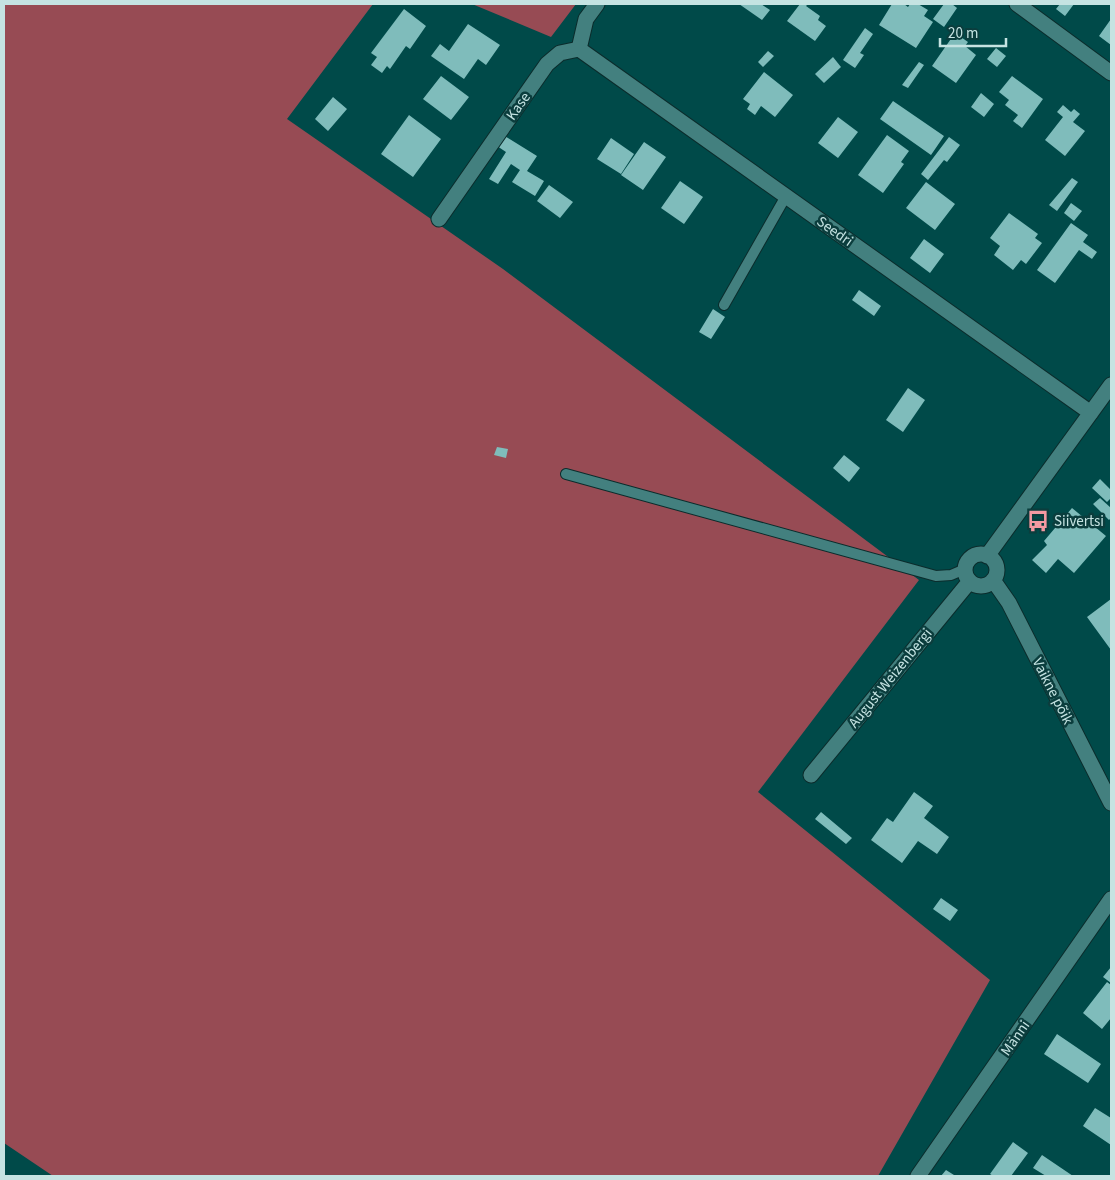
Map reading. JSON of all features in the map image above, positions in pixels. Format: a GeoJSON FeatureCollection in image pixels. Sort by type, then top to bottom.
{"type":"FeatureCollection","features":[{"type":"Feature","properties":{"kind":"street"},"geometry":{"type":"LineString","coordinates":[[580,49],[586,20],[597,4]]}},
{"type":"Feature","properties":{"kind":"street"},"geometry":{"type":"LineString","coordinates":[[1017,4],[1111,73]]}},
{"type":"Feature","properties":{"kind":"street","name":"Seedri"},"geometry":{"type":"LineString","coordinates":[[580,49],[1091,413]]}},
{"type":"Feature","properties":{"kind":"street","name":"Kase"},"geometry":{"type":"LineString","coordinates":[[439,219],[547,64],[560,53],[580,49]]}},
{"type":"Feature","properties":{"kind":"street"},"geometry":{"type":"LineString","coordinates":[[968,575],[974,584],[984,585],[993,580],[996,576],[996,566],[987,556],[1111,385]]}},
{"type":"Feature","properties":{"kind":"street","name":"August Weizenbergi"},"geometry":{"type":"LineString","coordinates":[[811,775],[968,575],[968,561],[975,555],[987,556]]}},
{"type":"Feature","properties":{"kind":"street","name":"Vaikne põik"},"geometry":{"type":"LineString","coordinates":[[993,580],[1009,603],[1111,803]]}},
{"type":"Feature","properties":{"kind":"street","name":"Männi"},"geometry":{"type":"LineString","coordinates":[[918,1176],[1111,899]]}},
{"type":"Feature","properties":{"kind":"lane"},"geometry":{"type":"LineString","coordinates":[[724,305],[786,196]]}},
{"type":"Feature","properties":{"kind":"lane"},"geometry":{"type":"LineString","coordinates":[[566,474],[936,576],[968,575]]}},
{"type":"Feature","properties":{"kind":"shaded area"},"geometry":{"type":"Polygon","coordinates":[[[4,4],[373,4],[287,119],[503,269],[919,580],[758,792],[990,980],[878,1176],[53,1176],[4,1143],[4,4]]]}},
{"type":"Feature","properties":{"kind":"shaded area"},"geometry":{"type":"Polygon","coordinates":[[[472,4],[576,4],[551,37],[472,4]]]}},
{"type":"Feature","properties":{"kind":"building"},"geometry":{"type":"Polygon","coordinates":[[[739,4],[761,4],[770,10],[762,20],[739,4]]]}},
{"type":"Feature","properties":{"kind":"building"},"geometry":{"type":"Polygon","coordinates":[[[800,4],[808,4],[806,6],[820,16],[818,20],[826,26],[815,41],[787,21],[800,4]]]}},
{"type":"Feature","properties":{"kind":"building"},"geometry":{"type":"Polygon","coordinates":[[[892,4],[904,4],[908,7],[910,4],[918,4],[928,10],[924,16],[933,22],[916,48],[879,25],[892,4]]]}},
{"type":"Feature","properties":{"kind":"building"},"geometry":{"type":"Polygon","coordinates":[[[944,4],[952,4],[957,8],[944,27],[933,19],[944,4]]]}},
{"type":"Feature","properties":{"kind":"building"},"geometry":{"type":"Polygon","coordinates":[[[1060,4],[1074,4],[1065,16],[1056,9],[1060,4]]]}},
{"type":"Feature","properties":{"kind":"building"},"geometry":{"type":"Polygon","coordinates":[[[404,9],[426,26],[410,49],[406,46],[390,69],[387,66],[382,73],[371,65],[377,57],[371,53],[404,9]]]}},
{"type":"Feature","properties":{"kind":"building"},"geometry":{"type":"Polygon","coordinates":[[[1111,19],[1111,45],[1099,36],[1111,19]]]}},
{"type":"Feature","properties":{"kind":"building"},"geometry":{"type":"Polygon","coordinates":[[[468,24],[500,45],[486,65],[478,59],[464,79],[431,56],[440,44],[449,51],[468,24]]]}},
{"type":"Feature","properties":{"kind":"building"},"geometry":{"type":"Polygon","coordinates":[[[865,28],[873,34],[860,53],[864,55],[855,68],[843,60],[865,28]]]}},
{"type":"Feature","properties":{"kind":"building"},"geometry":{"type":"Polygon","coordinates":[[[955,33],[968,42],[965,46],[976,55],[956,83],[932,66],[955,33]]]}},
{"type":"Feature","properties":{"kind":"building"},"geometry":{"type":"Polygon","coordinates":[[[996,48],[1006,56],[997,67],[987,59],[996,48]]]}},
{"type":"Feature","properties":{"kind":"building"},"geometry":{"type":"Polygon","coordinates":[[[768,51],[774,56],[763,67],[758,62],[768,51]]]}},
{"type":"Feature","properties":{"kind":"building"},"geometry":{"type":"Polygon","coordinates":[[[833,57],[841,67],[824,83],[815,74],[833,57]]]}},
{"type":"Feature","properties":{"kind":"building"},"geometry":{"type":"Polygon","coordinates":[[[919,62],[924,65],[908,88],[902,85],[919,62]]]}},
{"type":"Feature","properties":{"kind":"building"},"geometry":{"type":"Polygon","coordinates":[[[764,72],[793,95],[775,117],[761,106],[755,115],[747,109],[750,104],[743,99],[764,72]]]}},
{"type":"Feature","properties":{"kind":"building"},"geometry":{"type":"Polygon","coordinates":[[[441,76],[469,97],[451,120],[423,99],[441,76]]]}},
{"type":"Feature","properties":{"kind":"building"},"geometry":{"type":"Polygon","coordinates":[[[1012,76],[1043,99],[1022,128],[1013,121],[1018,115],[1005,105],[1009,100],[999,92],[1012,76]]]}},
{"type":"Feature","properties":{"kind":"building"},"geometry":{"type":"Polygon","coordinates":[[[981,93],[994,104],[984,117],[971,107],[981,93]]]}},
{"type":"Feature","properties":{"kind":"building"},"geometry":{"type":"Polygon","coordinates":[[[333,97],[347,109],[328,131],[315,119],[333,97]]]}},
{"type":"Feature","properties":{"kind":"building"},"geometry":{"type":"Polygon","coordinates":[[[893,101],[944,136],[931,155],[880,119],[893,101]]]}},
{"type":"Feature","properties":{"kind":"building"},"geometry":{"type":"Polygon","coordinates":[[[1063,105],[1071,112],[1074,109],[1080,114],[1073,122],[1085,131],[1065,156],[1045,140],[1063,117],[1057,112],[1063,105]]]}},
{"type":"Feature","properties":{"kind":"building"},"geometry":{"type":"Polygon","coordinates":[[[409,115],[441,139],[413,177],[381,154],[409,115]]]}},
{"type":"Feature","properties":{"kind":"building"},"geometry":{"type":"Polygon","coordinates":[[[838,117],[858,132],[838,158],[818,143],[838,117]]]}},
{"type":"Feature","properties":{"kind":"building"},"geometry":{"type":"Polygon","coordinates":[[[503,135],[537,156],[527,171],[544,181],[535,196],[512,182],[520,170],[511,164],[498,184],[489,179],[506,152],[497,146],[503,135]]]}},
{"type":"Feature","properties":{"kind":"building"},"geometry":{"type":"Polygon","coordinates":[[[887,135],[909,151],[901,162],[904,164],[883,193],[858,175],[887,135]]]}},
{"type":"Feature","properties":{"kind":"building"},"geometry":{"type":"Polygon","coordinates":[[[949,137],[960,145],[947,162],[944,160],[928,180],[921,174],[949,137]]]}},
{"type":"Feature","properties":{"kind":"building"},"geometry":{"type":"Polygon","coordinates":[[[611,138],[634,154],[621,174],[597,159],[611,138]]]}},
{"type":"Feature","properties":{"kind":"building"},"geometry":{"type":"Polygon","coordinates":[[[644,142],[666,157],[643,190],[621,175],[644,142]]]}},
{"type":"Feature","properties":{"kind":"building"},"geometry":{"type":"Polygon","coordinates":[[[1072,178],[1078,182],[1057,211],[1049,205],[1072,178]]]}},
{"type":"Feature","properties":{"kind":"building"},"geometry":{"type":"Polygon","coordinates":[[[680,181],[703,197],[684,224],[661,208],[680,181]]]}},
{"type":"Feature","properties":{"kind":"building"},"geometry":{"type":"Polygon","coordinates":[[[926,182],[955,204],[935,230],[906,208],[926,182]]]}},
{"type":"Feature","properties":{"kind":"building"},"geometry":{"type":"Polygon","coordinates":[[[549,185],[573,202],[560,218],[537,201],[549,185]]]}},
{"type":"Feature","properties":{"kind":"building"},"geometry":{"type":"Polygon","coordinates":[[[1071,203],[1082,211],[1074,221],[1064,213],[1071,203]]]}},
{"type":"Feature","properties":{"kind":"building"},"geometry":{"type":"Polygon","coordinates":[[[1009,213],[1038,234],[1035,238],[1042,243],[1026,264],[1021,260],[1013,270],[994,255],[1000,246],[990,238],[1009,213]]]}},
{"type":"Feature","properties":{"kind":"building"},"geometry":{"type":"Polygon","coordinates":[[[1071,223],[1088,235],[1083,242],[1097,252],[1092,259],[1079,250],[1055,283],[1037,270],[1071,223]]]}},
{"type":"Feature","properties":{"kind":"building"},"geometry":{"type":"Polygon","coordinates":[[[924,239],[944,254],[930,273],[910,258],[924,239]]]}},
{"type":"Feature","properties":{"kind":"building"},"geometry":{"type":"Polygon","coordinates":[[[859,290],[881,306],[874,316],[852,300],[859,290]]]}},
{"type":"Feature","properties":{"kind":"building"},"geometry":{"type":"Polygon","coordinates":[[[713,309],[725,317],[711,339],[699,332],[713,309]]]}},
{"type":"Feature","properties":{"kind":"building"},"geometry":{"type":"Polygon","coordinates":[[[908,388],[925,400],[903,432],[886,420],[908,388]]]}},
{"type":"Feature","properties":{"kind":"building"},"geometry":{"type":"Polygon","coordinates":[[[497,447],[508,449],[506,458],[494,455],[497,447]]]}},
{"type":"Feature","properties":{"kind":"building"},"geometry":{"type":"Polygon","coordinates":[[[844,455],[860,468],[849,482],[833,468],[844,455]]]}},
{"type":"Feature","properties":{"kind":"building"},"geometry":{"type":"Polygon","coordinates":[[[1100,479],[1111,490],[1111,498],[1107,502],[1092,488],[1100,479]]]}},
{"type":"Feature","properties":{"kind":"building"},"geometry":{"type":"Polygon","coordinates":[[[1100,498],[1111,508],[1111,518],[1109,520],[1093,504],[1100,498]]]}},
{"type":"Feature","properties":{"kind":"building"},"geometry":{"type":"Polygon","coordinates":[[[1072,508],[1106,536],[1074,573],[1058,559],[1046,573],[1032,560],[1047,545],[1044,541],[1072,508]]]}},
{"type":"Feature","properties":{"kind":"building"},"geometry":{"type":"Polygon","coordinates":[[[1111,599],[1111,650],[1087,617],[1111,599]]]}},
{"type":"Feature","properties":{"kind":"building"},"geometry":{"type":"Polygon","coordinates":[[[914,792],[933,806],[924,818],[949,837],[937,854],[918,841],[902,863],[871,840],[887,818],[893,822],[914,792]]]}},
{"type":"Feature","properties":{"kind":"building"},"geometry":{"type":"Polygon","coordinates":[[[821,812],[852,838],[846,844],[815,819],[821,812]]]}},
{"type":"Feature","properties":{"kind":"building"},"geometry":{"type":"Polygon","coordinates":[[[941,898],[958,910],[950,921],[933,909],[941,898]]]}},
{"type":"Feature","properties":{"kind":"building"},"geometry":{"type":"Polygon","coordinates":[[[1111,967],[1111,983],[1103,977],[1111,967]]]}},
{"type":"Feature","properties":{"kind":"building"},"geometry":{"type":"Polygon","coordinates":[[[1107,982],[1111,985],[1111,1018],[1102,1029],[1083,1013],[1107,982]]]}},
{"type":"Feature","properties":{"kind":"building"},"geometry":{"type":"Polygon","coordinates":[[[1057,1034],[1101,1064],[1088,1083],[1044,1054],[1057,1034]]]}},
{"type":"Feature","properties":{"kind":"building"},"geometry":{"type":"Polygon","coordinates":[[[1095,1108],[1111,1118],[1111,1145],[1083,1126],[1095,1108]]]}},
{"type":"Feature","properties":{"kind":"building"},"geometry":{"type":"Polygon","coordinates":[[[1013,1142],[1028,1153],[1011,1176],[993,1176],[990,1174],[1013,1142]]]}},
{"type":"Feature","properties":{"kind":"building"},"geometry":{"type":"Polygon","coordinates":[[[1042,1155],[1073,1176],[1046,1176],[1033,1168],[1042,1155]]]}},
{"type":"Feature","properties":{"kind":"building"},"geometry":{"type":"Polygon","coordinates":[[[946,1170],[954,1175],[941,1176],[946,1170]]]}},
{"type":"Feature","properties":{"kind":"place","name":"Siivertsi"},"geometry":{"type":"Point","coordinates":[1038,521]}}]}
